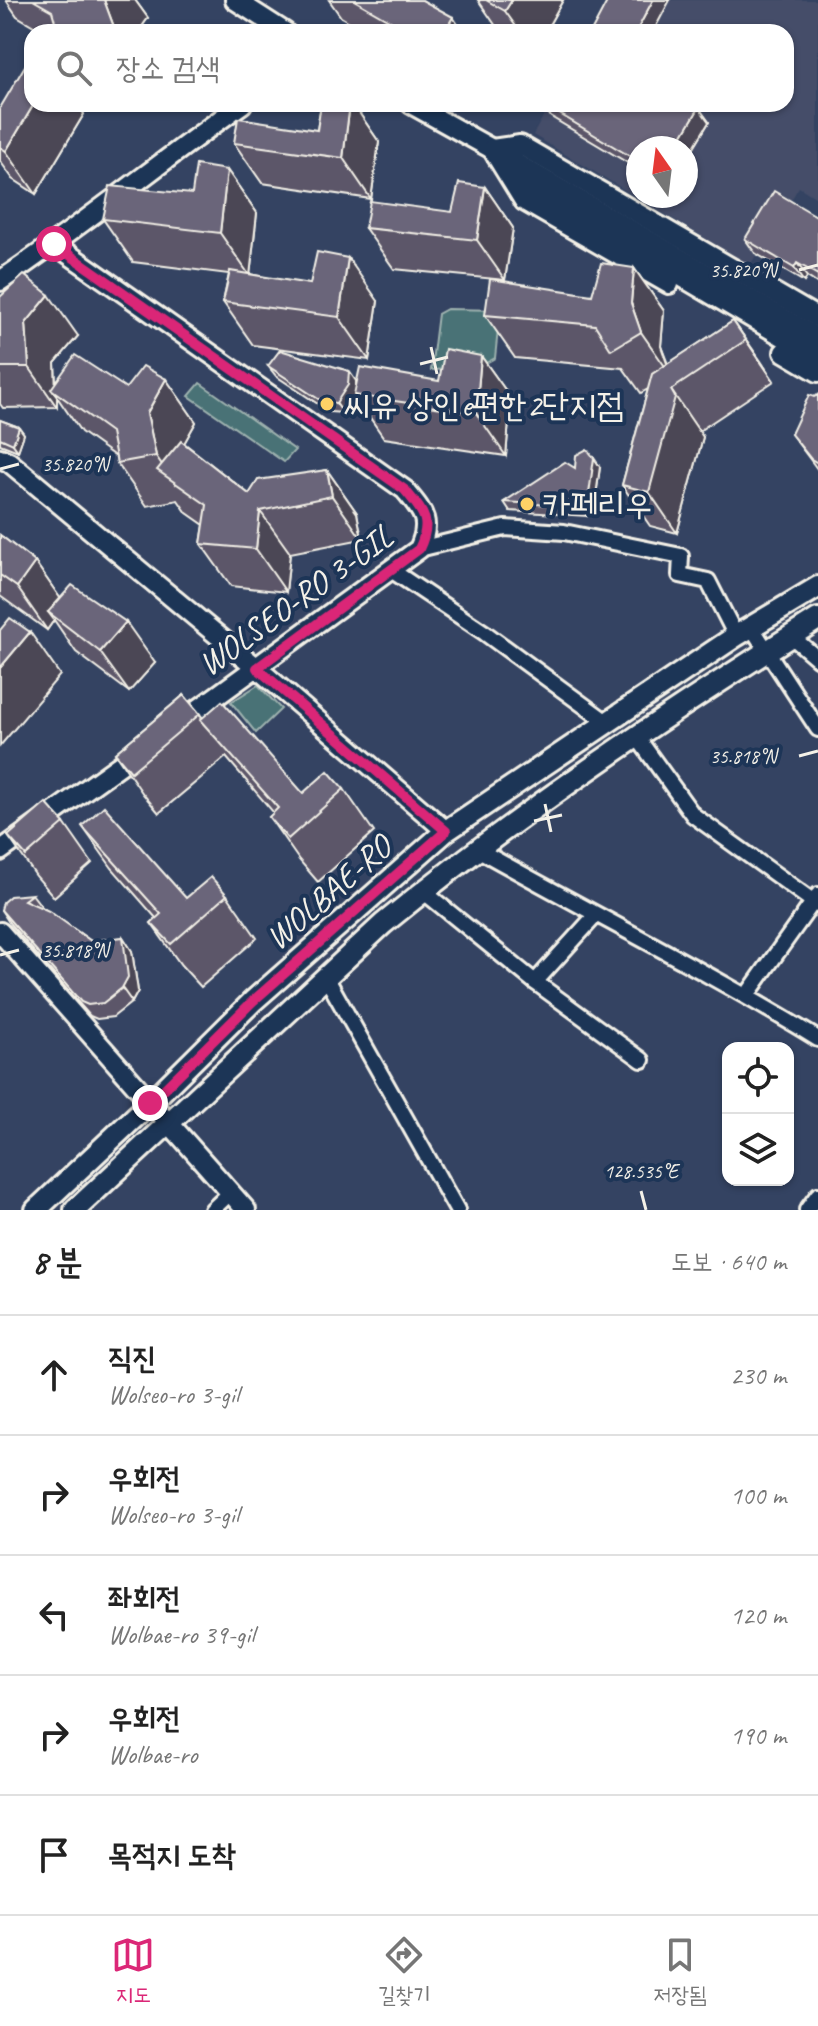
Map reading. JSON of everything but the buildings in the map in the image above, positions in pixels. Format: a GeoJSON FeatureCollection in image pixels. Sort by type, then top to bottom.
{"type":"FeatureCollection","features":[{"type":"Feature","properties":{"kind":"main road","name":"WOLBAE-RO"},"geometry":{"type":"LineString","coordinates":[[36,1210],[264,990],[446,831],[744,632],[818,587]]}},
{"type":"Feature","properties":{"kind":"main road","name":"WOLBAE-RO"},"geometry":{"type":"LineString","coordinates":[[75,1210],[423,891],[477,849],[637,737],[818,619]]}},
{"type":"Feature","properties":{"kind":"street"},"geometry":{"type":"LineString","coordinates":[[235,0],[272,24]]}},
{"type":"Feature","properties":{"kind":"street"},"geometry":{"type":"LineString","coordinates":[[0,281],[231,112]]}},
{"type":"Feature","properties":{"kind":"street"},"geometry":{"type":"LineString","coordinates":[[425,112],[492,149],[529,187],[727,294],[818,338]]}},
{"type":"Feature","properties":{"kind":"street"},"geometry":{"type":"LineString","coordinates":[[492,149],[520,145],[818,318]]}},
{"type":"Feature","properties":{"kind":"street"},"geometry":{"type":"LineString","coordinates":[[492,149],[524,201],[818,372]]}},
{"type":"Feature","properties":{"kind":"street","name":"WOLSEO-RO 3-GIL"},"geometry":{"type":"LineString","coordinates":[[0,851],[391,570],[419,549],[427,532],[424,512],[405,490],[54,244]]}},
{"type":"Feature","properties":{"kind":"street"},"geometry":{"type":"LineString","coordinates":[[727,294],[818,357]]}},
{"type":"Feature","properties":{"kind":"street"},"geometry":{"type":"LineString","coordinates":[[0,458],[14,466],[257,668],[446,831]]}},
{"type":"Feature","properties":{"kind":"street"},"geometry":{"type":"LineString","coordinates":[[419,549],[505,528],[564,532],[681,556],[680,575],[708,581],[744,632],[768,652],[818,729]]}},
{"type":"Feature","properties":{"kind":"street"},"geometry":{"type":"LineString","coordinates":[[391,570],[485,633],[608,723]]}},
{"type":"Feature","properties":{"kind":"street"},"geometry":{"type":"LineString","coordinates":[[791,636],[818,659]]}},
{"type":"Feature","properties":{"kind":"street"},"geometry":{"type":"LineString","coordinates":[[637,737],[693,815],[816,900],[747,995]]}},
{"type":"Feature","properties":{"kind":"street"},"geometry":{"type":"LineString","coordinates":[[477,849],[595,916],[747,995],[818,1039]]}},
{"type":"Feature","properties":{"kind":"street","name":"WOLBAE-RO"},"geometry":{"type":"LineString","coordinates":[[423,891],[535,982],[642,1060]]}},
{"type":"Feature","properties":{"kind":"street"},"geometry":{"type":"LineString","coordinates":[[535,982],[595,916]]}},
{"type":"Feature","properties":{"kind":"street"},"geometry":{"type":"LineString","coordinates":[[0,932],[246,1210]]}},
{"type":"Feature","properties":{"kind":"street"},"geometry":{"type":"LineString","coordinates":[[326,977],[457,1210]]}},
{"type":"Feature","properties":{"kind":"street"},"geometry":{"type":"LineString","coordinates":[[212,1210],[230,1193]]}},
{"type":"Feature","properties":{"kind":"street"},"geometry":{"type":"LineString","coordinates":[[807,1210],[818,1195]]}},
{"type":"Feature","properties":{"kind":"shaded area"},"geometry":{"type":"Polygon","coordinates":[[[610,0],[818,0],[818,199],[799,187],[750,265],[655,208],[698,208],[698,136],[626,136],[626,191],[533,135],[546,112],[794,112],[794,24],[596,24],[610,0]]]}},
{"type":"Feature","properties":{"kind":"green space"},"geometry":{"type":"Polygon","coordinates":[[[447,309],[500,310],[495,358],[477,368],[431,370],[438,314],[447,309]]]}},
{"type":"Feature","properties":{"kind":"green space"},"geometry":{"type":"Polygon","coordinates":[[[200,383],[295,450],[284,462],[189,396],[200,383]]]}},
{"type":"Feature","properties":{"kind":"green space"},"geometry":{"type":"Polygon","coordinates":[[[258,685],[281,709],[256,733],[231,702],[258,685]]]}},
{"type":"Feature","properties":{"kind":"place","name":"씨유 상인e편한2단지점"},"geometry":{"type":"Point","coordinates":[327,404]}},
{"type":"Feature","properties":{"kind":"place","name":"카페리우"},"geometry":{"type":"Point","coordinates":[527,504]}},
{"type":"Feature","properties":{"kind":"route"},"geometry":{"type":"LineString","coordinates":[[54,244],[405,490],[424,512],[427,532],[419,549],[257,668],[446,831],[253,1001],[150,1103]]}}]}
